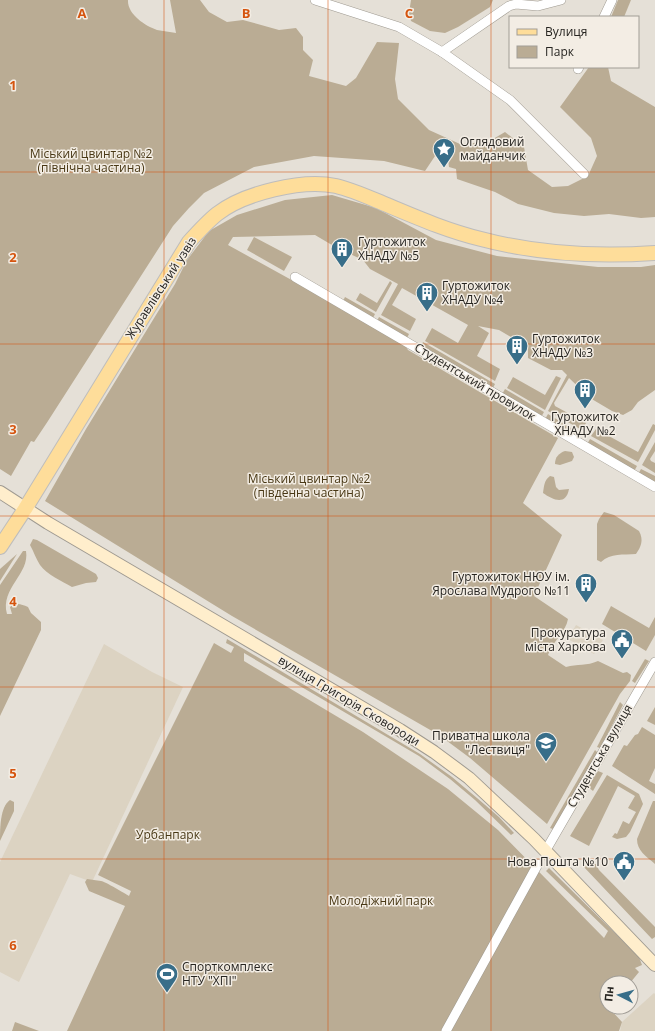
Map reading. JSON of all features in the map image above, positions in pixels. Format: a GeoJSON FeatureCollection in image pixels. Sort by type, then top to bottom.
{"type":"FeatureCollection","features":[{"type":"Feature","properties":{"kind":"main road","name":"Журавлівський узвіз"},"geometry":{"type":"LineString","coordinates":[[0,547],[25,509],[189,242],[202,227],[218,213],[238,202],[274,189],[319,184],[335,186],[351,191],[446,229],[510,246],[573,254],[624,255],[655,253]]}},
{"type":"Feature","properties":{"kind":"main road","name":"вулиця Григорія Сковороди"},"geometry":{"type":"LineString","coordinates":[[0,492],[25,509],[400,730],[434,752],[489,795],[546,850],[655,966]]}},
{"type":"Feature","properties":{"kind":"street"},"geometry":{"type":"LineString","coordinates":[[315,0],[398,27],[442,52],[510,100],[584,174]]}},
{"type":"Feature","properties":{"kind":"street"},"geometry":{"type":"LineString","coordinates":[[442,52],[509,6],[516,4],[538,6],[561,0]]}},
{"type":"Feature","properties":{"kind":"street"},"geometry":{"type":"LineString","coordinates":[[604,16],[612,0]]}},
{"type":"Feature","properties":{"kind":"street","name":"Студентський провулок"},"geometry":{"type":"LineString","coordinates":[[295,277],[655,487]]}},
{"type":"Feature","properties":{"kind":"street","name":"Студентська вулиця"},"geometry":{"type":"LineString","coordinates":[[546,850],[655,662]]}},
{"type":"Feature","properties":{"kind":"street"},"geometry":{"type":"LineString","coordinates":[[446,1031],[538,864]]}},
{"type":"Feature","properties":{"kind":"shaded area"},"geometry":{"type":"Polygon","coordinates":[[[576,625],[603,640],[594,654],[568,639],[576,625]]]}},
{"type":"Feature","properties":{"kind":"shaded area"},"geometry":{"type":"Polygon","coordinates":[[[104,644],[152,672],[183,687],[92,882],[70,874],[19,982],[0,972],[0,862],[104,644]]]}},
{"type":"Feature","properties":{"kind":"shaded area"},"geometry":{"type":"Polygon","coordinates":[[[654,993],[655,994],[655,1031],[620,1031],[622,1022],[630,1015],[639,1015],[639,1007],[654,993]]]}},
{"type":"Feature","properties":{"kind":"green space","name":"Міський цвинтар №2 (північна частина)"},"geometry":{"type":"Polygon","coordinates":[[[0,0],[128,0],[130,10],[147,26],[157,30],[176,33],[170,0],[200,0],[209,12],[227,22],[243,20],[279,30],[296,28],[303,37],[303,50],[313,60],[309,76],[346,86],[356,78],[377,42],[399,43],[395,79],[398,99],[429,130],[460,144],[488,142],[505,132],[524,147],[528,170],[552,187],[568,186],[588,176],[597,156],[591,138],[560,107],[588,68],[608,68],[611,81],[655,107],[655,217],[641,218],[609,214],[584,216],[554,213],[518,204],[495,192],[457,179],[456,169],[449,167],[448,159],[451,147],[443,144],[425,171],[384,161],[314,156],[254,167],[204,193],[173,226],[48,421],[34,442],[31,441],[11,476],[0,469],[0,0]]]}},
{"type":"Feature","properties":{"kind":"green space"},"geometry":{"type":"Polygon","coordinates":[[[411,0],[493,0],[490,7],[458,27],[445,33],[430,31],[411,21],[409,13],[411,0]]]}},
{"type":"Feature","properties":{"kind":"green space"},"geometry":{"type":"Polygon","coordinates":[[[618,0],[631,0],[624,16],[611,16],[618,0]]]}},
{"type":"Feature","properties":{"kind":"green space","name":"Міський цвинтар №2 (південна частина)"},"geometry":{"type":"Polygon","coordinates":[[[332,195],[376,208],[436,240],[497,256],[598,267],[641,267],[655,265],[655,390],[638,402],[632,410],[623,415],[612,411],[590,398],[569,378],[554,403],[555,406],[586,423],[582,430],[548,411],[567,375],[562,370],[551,370],[528,358],[528,347],[499,330],[478,326],[489,333],[477,356],[500,369],[495,381],[425,341],[432,328],[458,343],[468,325],[402,288],[392,305],[416,319],[410,331],[381,315],[398,284],[370,269],[363,260],[337,248],[315,235],[233,237],[228,245],[402,341],[408,350],[558,438],[523,503],[562,535],[534,596],[568,619],[565,628],[548,655],[566,667],[590,664],[598,661],[623,673],[627,672],[631,675],[630,681],[620,694],[547,824],[470,758],[439,735],[232,616],[45,501],[86,429],[175,284],[187,260],[209,231],[237,215],[285,200],[332,195]]]}},
{"type":"Feature","properties":{"kind":"green space"},"geometry":{"type":"Polygon","coordinates":[[[254,237],[292,257],[284,271],[247,250],[254,237]]]}},
{"type":"Feature","properties":{"kind":"green space"},"geometry":{"type":"Polygon","coordinates":[[[390,281],[392,283],[376,312],[356,300],[360,293],[377,303],[390,281]]]}},
{"type":"Feature","properties":{"kind":"green space"},"geometry":{"type":"Polygon","coordinates":[[[345,297],[375,314],[372,320],[342,303],[345,297]]]}},
{"type":"Feature","properties":{"kind":"green space"},"geometry":{"type":"Polygon","coordinates":[[[379,317],[409,334],[406,340],[376,323],[379,317]]]}},
{"type":"Feature","properties":{"kind":"green space"},"geometry":{"type":"Polygon","coordinates":[[[423,342],[495,384],[492,390],[420,348],[423,342]]]}},
{"type":"Feature","properties":{"kind":"green space"},"geometry":{"type":"Polygon","coordinates":[[[556,376],[561,378],[545,410],[507,388],[513,377],[545,395],[556,376]]]}},
{"type":"Feature","properties":{"kind":"green space"},"geometry":{"type":"Polygon","coordinates":[[[505,389],[544,412],[540,419],[501,396],[505,389]]]}},
{"type":"Feature","properties":{"kind":"green space"},"geometry":{"type":"Polygon","coordinates":[[[548,414],[581,434],[577,440],[544,421],[548,414]]]}},
{"type":"Feature","properties":{"kind":"green space"},"geometry":{"type":"Polygon","coordinates":[[[653,424],[655,425],[655,430],[638,462],[591,436],[596,429],[638,452],[653,424]]]}},
{"type":"Feature","properties":{"kind":"green space"},"geometry":{"type":"Polygon","coordinates":[[[590,439],[637,466],[633,473],[586,446],[590,439]]]}},
{"type":"Feature","properties":{"kind":"green space"},"geometry":{"type":"Polygon","coordinates":[[[655,442],[655,451],[650,459],[655,463],[655,473],[642,465],[655,442]]]}},
{"type":"Feature","properties":{"kind":"green space"},"geometry":{"type":"Polygon","coordinates":[[[565,451],[572,452],[574,457],[572,461],[560,465],[555,464],[558,456],[565,451]]]}},
{"type":"Feature","properties":{"kind":"green space"},"geometry":{"type":"Polygon","coordinates":[[[641,469],[655,476],[655,486],[637,476],[641,469]]]}},
{"type":"Feature","properties":{"kind":"green space"},"geometry":{"type":"Polygon","coordinates":[[[550,476],[554,477],[556,487],[559,490],[569,489],[565,498],[562,500],[551,498],[543,493],[545,482],[550,476]]]}},
{"type":"Feature","properties":{"kind":"green space"},"geometry":{"type":"Polygon","coordinates":[[[604,512],[614,515],[639,531],[641,543],[636,554],[613,556],[601,562],[597,560],[597,524],[604,512]]]}},
{"type":"Feature","properties":{"kind":"green space"},"geometry":{"type":"Polygon","coordinates":[[[33,539],[96,574],[98,578],[96,582],[72,587],[51,575],[43,569],[37,560],[30,545],[33,539]]]}},
{"type":"Feature","properties":{"kind":"green space"},"geometry":{"type":"Polygon","coordinates":[[[23,551],[26,551],[24,567],[8,596],[6,605],[7,614],[12,614],[10,607],[14,604],[21,604],[28,607],[31,613],[41,622],[41,630],[0,716],[0,585],[23,551]]]}},
{"type":"Feature","properties":{"kind":"green space"},"geometry":{"type":"Polygon","coordinates":[[[17,554],[0,581],[0,569],[17,554]]]}},
{"type":"Feature","properties":{"kind":"green space"},"geometry":{"type":"Polygon","coordinates":[[[611,606],[649,628],[655,617],[655,635],[646,651],[602,624],[611,606]]]}},
{"type":"Feature","properties":{"kind":"green space","name":"Молодіжний парк"},"geometry":{"type":"Polygon","coordinates":[[[227,639],[420,754],[452,777],[499,817],[514,833],[511,835],[475,800],[419,756],[244,653],[244,661],[363,732],[448,789],[498,830],[604,938],[608,931],[546,871],[549,868],[639,957],[642,965],[635,968],[639,972],[637,975],[599,975],[599,1015],[616,1015],[622,1022],[619,1031],[67,1031],[125,906],[89,891],[85,882],[87,879],[101,881],[129,896],[131,891],[98,875],[214,643],[231,653],[234,647],[226,643],[227,639]]]}},
{"type":"Feature","properties":{"kind":"green space"},"geometry":{"type":"Polygon","coordinates":[[[645,659],[649,661],[635,683],[632,681],[645,659]]]}},
{"type":"Feature","properties":{"kind":"green space"},"geometry":{"type":"Polygon","coordinates":[[[620,702],[623,705],[600,748],[597,747],[620,702]]]}},
{"type":"Feature","properties":{"kind":"green space"},"geometry":{"type":"Polygon","coordinates":[[[655,707],[655,725],[647,721],[655,707]]]}},
{"type":"Feature","properties":{"kind":"green space"},"geometry":{"type":"Polygon","coordinates":[[[642,727],[655,735],[655,768],[649,781],[655,784],[655,794],[612,766],[624,745],[627,746],[642,727]]]}},
{"type":"Feature","properties":{"kind":"green space"},"geometry":{"type":"Polygon","coordinates":[[[595,750],[597,755],[557,823],[553,829],[550,828],[595,750]]]}},
{"type":"Feature","properties":{"kind":"green space"},"geometry":{"type":"Polygon","coordinates":[[[598,771],[603,773],[593,791],[588,787],[598,771]]]}},
{"type":"Feature","properties":{"kind":"green space"},"geometry":{"type":"Polygon","coordinates":[[[607,775],[639,794],[643,804],[630,832],[626,837],[617,839],[612,837],[615,833],[617,834],[623,821],[629,824],[636,812],[628,808],[635,796],[618,786],[589,846],[570,836],[607,775]]]}},
{"type":"Feature","properties":{"kind":"green space"},"geometry":{"type":"Polygon","coordinates":[[[10,800],[14,802],[14,811],[0,841],[2,813],[10,800]]]}},
{"type":"Feature","properties":{"kind":"green space"},"geometry":{"type":"Polygon","coordinates":[[[653,801],[655,801],[655,864],[645,856],[637,843],[637,839],[653,801]]]}},
{"type":"Feature","properties":{"kind":"green space"},"geometry":{"type":"Polygon","coordinates":[[[596,864],[599,870],[655,927],[655,937],[652,939],[583,866],[596,864]]]}},
{"type":"Feature","properties":{"kind":"green space"},"geometry":{"type":"Polygon","coordinates":[[[15,1022],[39,1031],[12,1031],[15,1022]]]}},
{"type":"Feature","properties":{"kind":"place","name":"Оглядовий майданчик"},"geometry":{"type":"Point","coordinates":[444,168]}},
{"type":"Feature","properties":{"kind":"place","name":"Гуртожиток ХНАДУ №5"},"geometry":{"type":"Point","coordinates":[342,268]}},
{"type":"Feature","properties":{"kind":"place","name":"Гуртожиток ХНАДУ №4"},"geometry":{"type":"Point","coordinates":[427,312]}},
{"type":"Feature","properties":{"kind":"place","name":"Гуртожиток ХНАДУ №3"},"geometry":{"type":"Point","coordinates":[517,366]}},
{"type":"Feature","properties":{"kind":"place","name":"Гуртожиток ХНАДУ №2"},"geometry":{"type":"Point","coordinates":[585,410]}},
{"type":"Feature","properties":{"kind":"place","name":"Гуртожиток НЮУ ім. Ярослава Мудрого №11"},"geometry":{"type":"Point","coordinates":[586,604]}},
{"type":"Feature","properties":{"kind":"place","name":"Прокуратура міста Харкова"},"geometry":{"type":"Point","coordinates":[622,660]}},
{"type":"Feature","properties":{"kind":"place","name":"Приватна школа \"Лествиця\""},"geometry":{"type":"Point","coordinates":[546,762]}},
{"type":"Feature","properties":{"kind":"place","name":"Нова Пошта №10"},"geometry":{"type":"Point","coordinates":[624,882]}},
{"type":"Feature","properties":{"kind":"place","name":"Спорткомплекс НТУ \"ХПІ\""},"geometry":{"type":"Point","coordinates":[167,994]}},
{"type":"Feature","properties":{"kind":"park label","name":"Урбанпарк"},"geometry":{"type":"Point","coordinates":[168,835]}}]}
